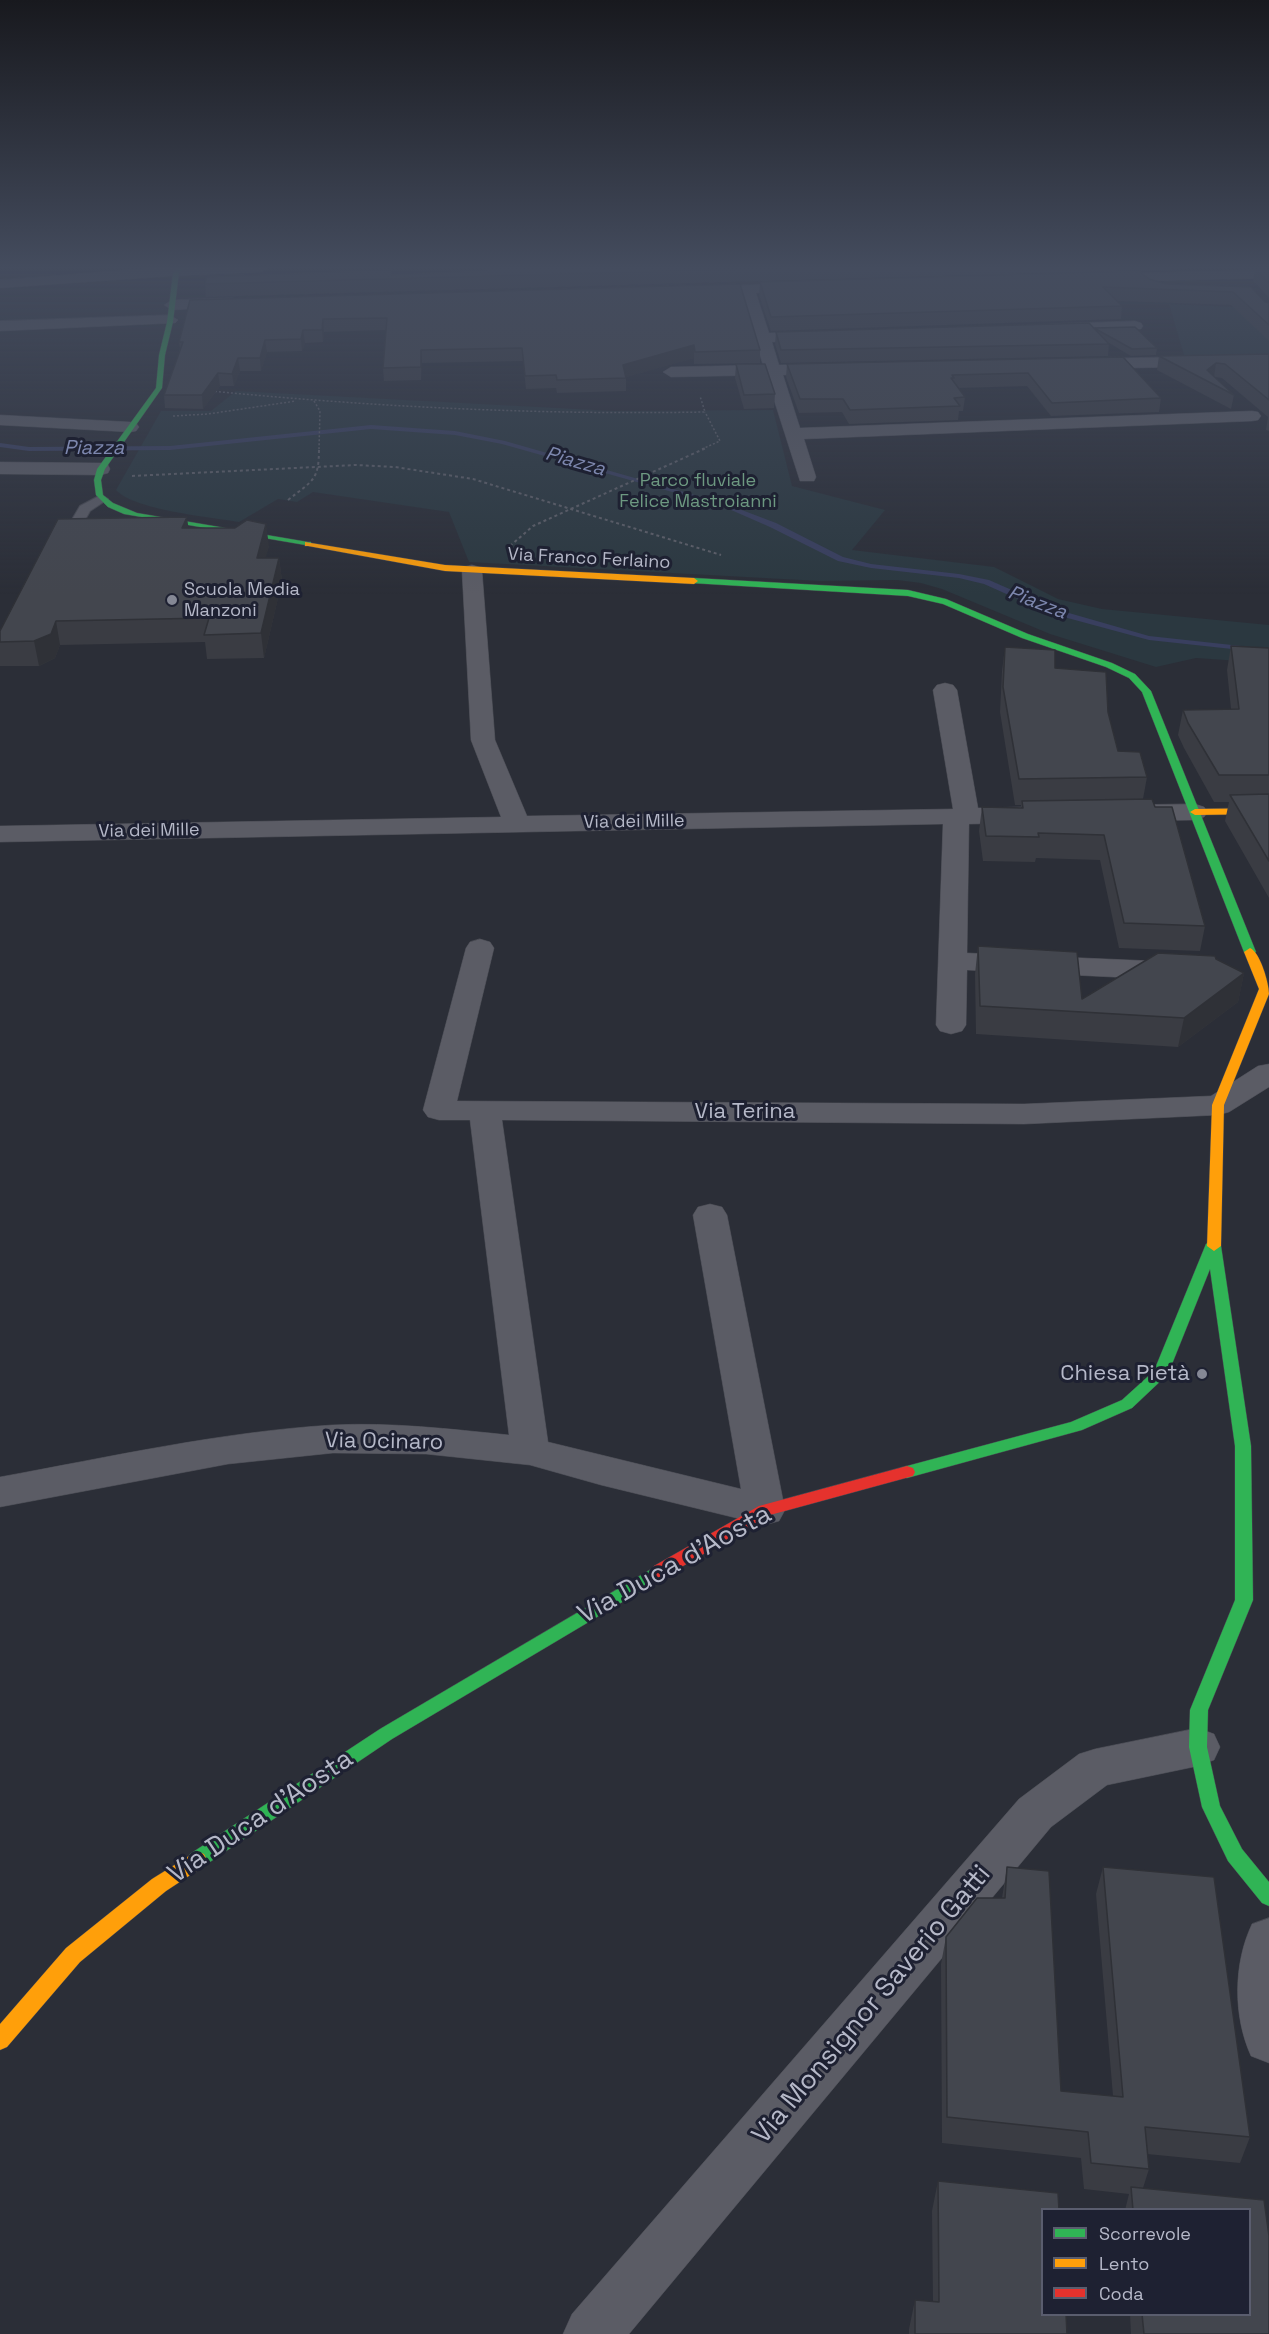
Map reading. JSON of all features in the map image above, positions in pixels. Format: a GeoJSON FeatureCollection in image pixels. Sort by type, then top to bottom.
{"type":"FeatureCollection","features":[{"type":"Feature","properties":{"kind":"main road"},"geometry":{"type":"LineString","coordinates":[[101,499],[102,468],[159,388],[160,377]]}},
{"type":"Feature","properties":{"kind":"main road","name":"Via Franco Ferlaino"},"geometry":{"type":"LineString","coordinates":[[101,499],[114,508],[136,515],[408,563],[472,571],[908,593],[946,602],[988,622],[1108,665],[1131,676],[1146,691],[1265,985]]}},
{"type":"Feature","properties":{"kind":"main road"},"geometry":{"type":"LineString","coordinates":[[1195,812],[1269,811]]}},
{"type":"Feature","properties":{"kind":"main road"},"geometry":{"type":"LineString","coordinates":[[1218,1105],[1265,985]]}},
{"type":"Feature","properties":{"kind":"main road","name":"Via Duca d'Aosta"},"geometry":{"type":"LineString","coordinates":[[0,2040],[73,1955],[159,1885],[386,1734],[765,1510],[1076,1426],[1127,1404],[1160,1374],[1214,1242],[1218,1105]]}},
{"type":"Feature","properties":{"kind":"main road"},"geometry":{"type":"LineString","coordinates":[[1214,1242],[1243,1446],[1244,1600],[1199,1710],[1198,1747],[1210,1807],[1235,1855],[1269,1897]]}},
{"type":"Feature","properties":{"kind":"street"},"geometry":{"type":"LineString","coordinates":[[775,377],[807,477]]}},
{"type":"Feature","properties":{"kind":"street"},"geometry":{"type":"LineString","coordinates":[[1230,397],[1269,429]]}},
{"type":"Feature","properties":{"kind":"street"},"geometry":{"type":"LineString","coordinates":[[793,435],[1252,416]]}},
{"type":"Feature","properties":{"kind":"street"},"geometry":{"type":"LineString","coordinates":[[0,420],[126,432]]}},
{"type":"Feature","properties":{"kind":"street"},"geometry":{"type":"LineString","coordinates":[[0,468],[102,468]]}},
{"type":"Feature","properties":{"kind":"street"},"geometry":{"type":"LineString","coordinates":[[472,571],[483,740],[517,824]]}},
{"type":"Feature","properties":{"kind":"street"},"geometry":{"type":"LineString","coordinates":[[945,690],[962,816],[951,1025]]}},
{"type":"Feature","properties":{"kind":"street"},"geometry":{"type":"LineString","coordinates":[[1099,814],[1195,812]]}},
{"type":"Feature","properties":{"kind":"street","name":"Via dei Mille"},"geometry":{"type":"LineString","coordinates":[[0,834],[1051,815]]}},
{"type":"Feature","properties":{"kind":"street","name":"Via Terina"},"geometry":{"type":"LineString","coordinates":[[480,948],[439,1110],[1024,1114],[1218,1105]]}},
{"type":"Feature","properties":{"kind":"street"},"geometry":{"type":"LineString","coordinates":[[953,961],[1213,973],[1265,985]]}},
{"type":"Feature","properties":{"kind":"street"},"geometry":{"type":"LineString","coordinates":[[1218,1105],[1269,1073]]}},
{"type":"Feature","properties":{"kind":"street"},"geometry":{"type":"LineString","coordinates":[[485,1110],[530,1451]]}},
{"type":"Feature","properties":{"kind":"street"},"geometry":{"type":"LineString","coordinates":[[711,1215],[765,1510]]}},
{"type":"Feature","properties":{"kind":"street","name":"Via Ocinaro"},"geometry":{"type":"LineString","coordinates":[[0,1492],[228,1450],[333,1439],[426,1440],[530,1451],[601,1471],[765,1510]]}},
{"type":"Feature","properties":{"kind":"street","name":"Via Monsignor Saverio Gatti"},"geometry":{"type":"LineString","coordinates":[[592,2334],[1035,1813],[1095,1768],[1198,1747]]}},
{"type":"Feature","properties":{"kind":"street"},"geometry":{"type":"LineString","coordinates":[[1269,1940],[1262,1983],[1269,2038]]}},
{"type":"Feature","properties":{"kind":"lane"},"geometry":{"type":"LineString","coordinates":[[70,535],[85,509],[101,499]]}},
{"type":"Feature","properties":{"kind":"path"},"geometry":{"type":"LineString","coordinates":[[509,547],[517,537],[533,526],[574,505],[720,441],[705,412],[694,377]]}},
{"type":"Feature","properties":{"kind":"path"},"geometry":{"type":"LineString","coordinates":[[159,388],[314,401],[597,414],[705,412]]}},
{"type":"Feature","properties":{"kind":"path"},"geometry":{"type":"LineString","coordinates":[[183,416],[303,400]]}},
{"type":"Feature","properties":{"kind":"path"},"geometry":{"type":"LineString","coordinates":[[288,500],[315,479],[319,465],[320,411],[314,401]]}},
{"type":"Feature","properties":{"kind":"path"},"geometry":{"type":"LineString","coordinates":[[102,468],[377,465],[459,476],[724,556]]}},
{"type":"Feature","properties":{"kind":"green space","name":"Parco fluviale Felice Mastroianni"},"geometry":{"type":"Polygon","coordinates":[[[236,391],[613,411],[773,410],[792,486],[885,510],[852,550],[994,567],[1058,599],[1102,609],[1269,625],[1269,663],[1196,658],[1156,667],[1050,634],[942,589],[921,583],[897,580],[820,581],[469,562],[449,512],[313,492],[297,502],[278,499],[239,522],[155,508],[125,497],[116,490],[161,411],[211,411],[236,391]]]}},
{"type":"Feature","properties":{"kind":"building"},"geometry":{"type":"Polygon","coordinates":[[[170,377],[215,377],[202,395],[164,395],[170,377]]]}},
{"type":"Feature","properties":{"kind":"building"},"geometry":{"type":"Polygon","coordinates":[[[556,377],[626,378],[557,380],[556,377]]]}},
{"type":"Feature","properties":{"kind":"building"},"geometry":{"type":"Polygon","coordinates":[[[739,377],[769,377],[775,394],[744,395],[739,377]]]}},
{"type":"Feature","properties":{"kind":"building"},"geometry":{"type":"Polygon","coordinates":[[[792,377],[953,377],[951,378],[965,397],[954,398],[960,406],[850,410],[843,399],[800,399],[792,377]]]}},
{"type":"Feature","properties":{"kind":"building"},"geometry":{"type":"Polygon","coordinates":[[[1031,377],[1141,377],[1161,398],[1052,403],[1031,377]]]}},
{"type":"Feature","properties":{"kind":"building"},"geometry":{"type":"Polygon","coordinates":[[[1199,377],[1214,377],[1234,395],[1199,377]]]}},
{"type":"Feature","properties":{"kind":"building"},"geometry":{"type":"Polygon","coordinates":[[[1241,377],[1269,377],[1269,400],[1241,377]]]}},
{"type":"Feature","properties":{"kind":"building"},"geometry":{"type":"Polygon","coordinates":[[[187,517],[182,528],[235,528],[247,520],[266,524],[257,558],[279,558],[261,633],[204,635],[209,618],[56,621],[51,634],[34,641],[0,642],[0,631],[58,519],[187,517]]]}},
{"type":"Feature","properties":{"kind":"building"},"geometry":{"type":"Polygon","coordinates":[[[1231,646],[1269,648],[1269,775],[1219,775],[1188,723],[1183,710],[1239,709],[1231,646]]]}},
{"type":"Feature","properties":{"kind":"building"},"geometry":{"type":"Polygon","coordinates":[[[1005,647],[1055,650],[1055,668],[1106,672],[1108,712],[1118,751],[1140,752],[1147,777],[1019,779],[1003,687],[1005,647]]]}},
{"type":"Feature","properties":{"kind":"building"},"geometry":{"type":"Polygon","coordinates":[[[1269,794],[1269,861],[1230,795],[1269,794]]]}},
{"type":"Feature","properties":{"kind":"building"},"geometry":{"type":"Polygon","coordinates":[[[1152,799],[1155,807],[1172,807],[1205,926],[1124,923],[1104,835],[1038,833],[1039,837],[986,836],[982,807],[1023,808],[1022,801],[1152,799]]]}},
{"type":"Feature","properties":{"kind":"building"},"geometry":{"type":"Polygon","coordinates":[[[978,946],[1077,952],[1082,999],[1158,953],[1215,956],[1216,959],[1244,973],[1184,1018],[980,1006],[978,946]]]}},
{"type":"Feature","properties":{"kind":"building"},"geometry":{"type":"Polygon","coordinates":[[[1007,1867],[1049,1871],[1061,2091],[1123,2097],[1103,1867],[1214,1877],[1250,2137],[1145,2127],[1149,2169],[1091,2163],[1088,2132],[947,2117],[946,1937],[977,1898],[1005,1898],[1007,1867]]]}},
{"type":"Feature","properties":{"kind":"building"},"geometry":{"type":"Polygon","coordinates":[[[938,2181],[1058,2193],[1059,2208],[1041,2208],[1041,2316],[1066,2316],[1067,2334],[915,2334],[915,2300],[939,2302],[938,2181]]]}},
{"type":"Feature","properties":{"kind":"building"},"geometry":{"type":"Polygon","coordinates":[[[1131,2187],[1264,2200],[1269,2236],[1269,2334],[1144,2334],[1142,2316],[1251,2316],[1251,2208],[1133,2208],[1131,2187]]]}},
{"type":"Feature","properties":{"kind":"waterway","name":"Piazza"},"geometry":{"type":"LineString","coordinates":[[0,445],[29,449],[170,448],[371,427],[455,433],[503,442],[724,505],[773,525],[841,559],[871,566],[959,576],[986,582],[1052,611],[1149,638],[1269,651]]}},
{"type":"Feature","properties":{"kind":"traffic: fast"},"geometry":{"type":"LineString","coordinates":[[160,377],[159,388],[101,469],[97,488],[104,501],[136,515],[308,544]]}},
{"type":"Feature","properties":{"kind":"traffic: fast"},"geometry":{"type":"LineString","coordinates":[[694,581],[908,593],[946,602],[1025,636],[1109,665],[1132,676],[1146,691],[1250,952]]}},
{"type":"Feature","properties":{"kind":"traffic: fast"},"geometry":{"type":"LineString","coordinates":[[907,1472],[1076,1426],[1127,1404],[1160,1374],[1213,1244]]}},
{"type":"Feature","properties":{"kind":"traffic: fast"},"geometry":{"type":"LineString","coordinates":[[1214,1246],[1243,1446],[1244,1600],[1199,1710],[1198,1747],[1211,1807],[1235,1855],[1269,1897]]}},
{"type":"Feature","properties":{"kind":"traffic: fast"},"geometry":{"type":"LineString","coordinates":[[197,1860],[386,1734],[660,1571]]}},
{"type":"Feature","properties":{"kind":"traffic: slow"},"geometry":{"type":"LineString","coordinates":[[308,544],[445,568],[694,581]]}},
{"type":"Feature","properties":{"kind":"traffic: slow"},"geometry":{"type":"LineString","coordinates":[[1195,812],[1269,811]]}},
{"type":"Feature","properties":{"kind":"traffic: slow"},"geometry":{"type":"LineString","coordinates":[[1214,1246],[1218,1105],[1265,989],[1250,952]]}},
{"type":"Feature","properties":{"kind":"traffic: slow"},"geometry":{"type":"LineString","coordinates":[[0,2040],[73,1955],[159,1885],[197,1860]]}},
{"type":"Feature","properties":{"kind":"traffic: jam"},"geometry":{"type":"LineString","coordinates":[[660,1571],[765,1510],[907,1472]]}},
{"type":"Feature","properties":{"kind":"place","name":"Scuola Media Manzoni"},"geometry":{"type":"Point","coordinates":[172,600]}},
{"type":"Feature","properties":{"kind":"place","name":"Chiesa Pietà"},"geometry":{"type":"Point","coordinates":[1202,1374]}}]}
